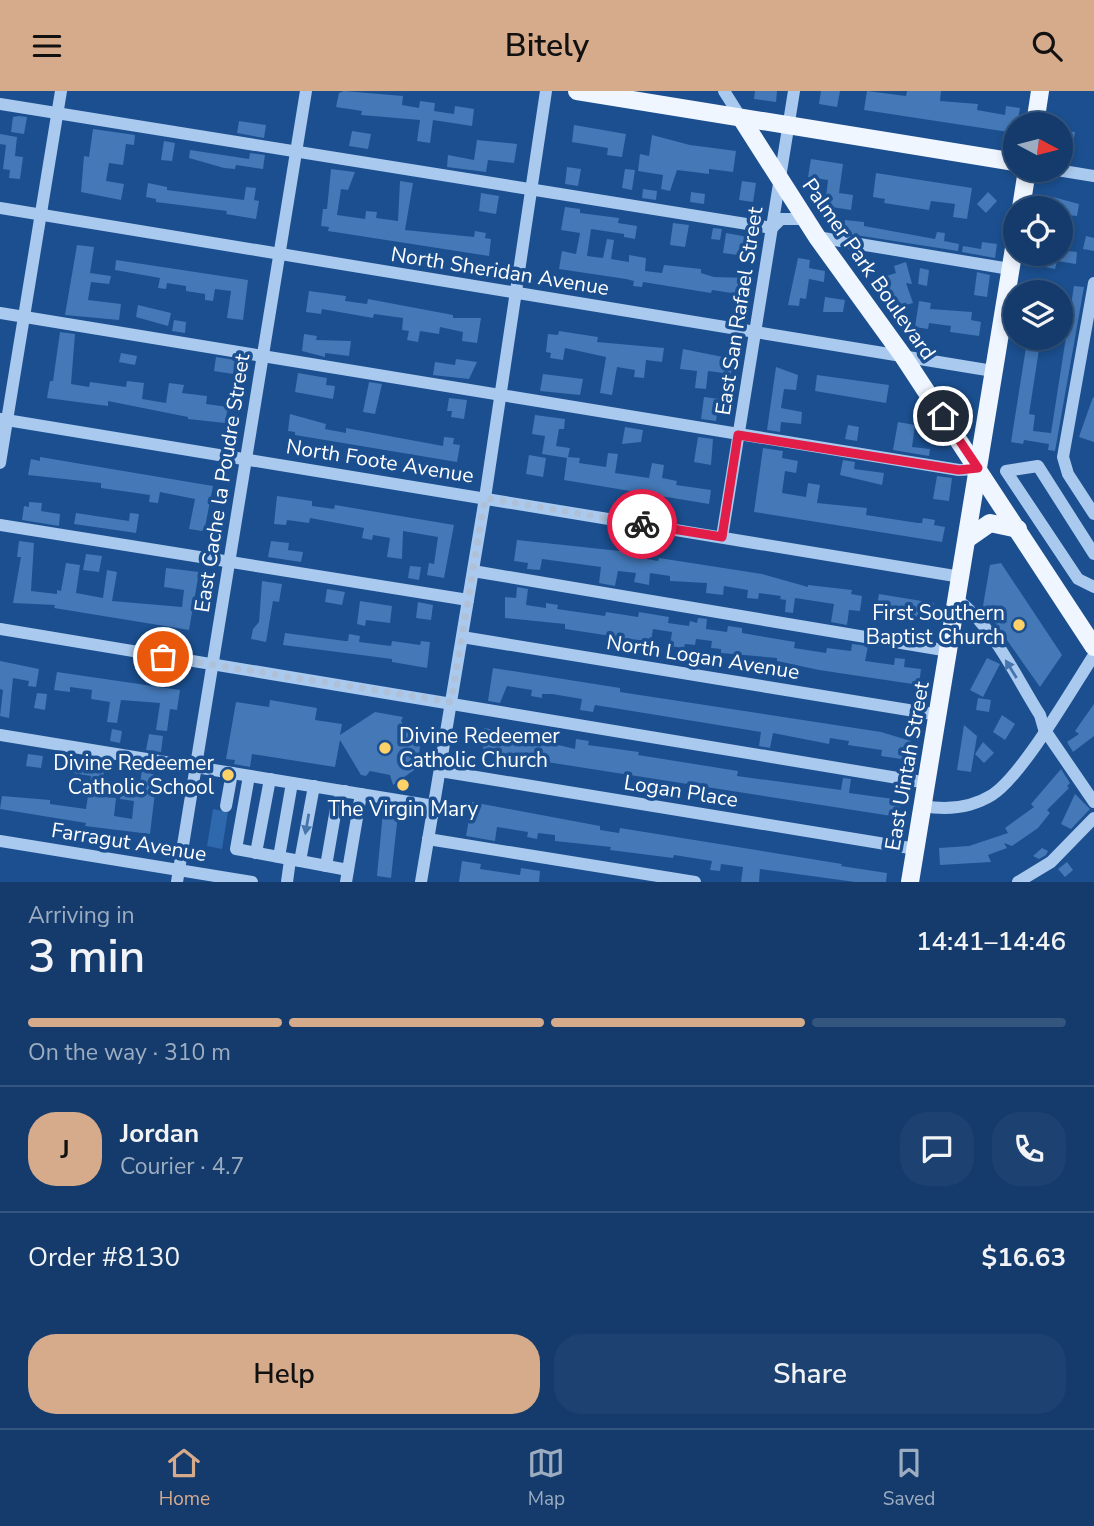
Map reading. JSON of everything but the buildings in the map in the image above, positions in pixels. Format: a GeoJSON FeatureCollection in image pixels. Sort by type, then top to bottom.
{"type":"FeatureCollection","features":[{"type":"Feature","properties":{"kind":"main road"},"geometry":{"type":"LineString","coordinates":[[577,91],[1003,160]]}},
{"type":"Feature","properties":{"kind":"main road"},"geometry":{"type":"LineString","coordinates":[[1037,112],[1041,91]]}},
{"type":"Feature","properties":{"kind":"main road","name":"Palmer Park Boulevard"},"geometry":{"type":"LineString","coordinates":[[741,118],[817,237],[904,356],[1094,647]]}},
{"type":"Feature","properties":{"kind":"main road","name":"East Uintah Street"},"geometry":{"type":"LineString","coordinates":[[911,882],[1011,266]]}},
{"type":"Feature","properties":{"kind":"main road"},"geometry":{"type":"LineString","coordinates":[[967,539],[990,523],[1018,529]]}},
{"type":"Feature","properties":{"kind":"street"},"geometry":{"type":"LineString","coordinates":[[0,464],[4,419],[24,317],[61,91]]}},
{"type":"Feature","properties":{"kind":"street","name":"East Cache la Poudre Street"},"geometry":{"type":"LineString","coordinates":[[178,876],[306,91]]}},
{"type":"Feature","properties":{"kind":"street"},"geometry":{"type":"LineString","coordinates":[[421,882],[485,498],[547,91]]}},
{"type":"Feature","properties":{"kind":"street","name":"Palmer Park Boulevard"},"geometry":{"type":"LineString","coordinates":[[724,91],[741,118]]}},
{"type":"Feature","properties":{"kind":"street","name":"East San Rafael Street"},"geometry":{"type":"LineString","coordinates":[[722,537],[794,91]]}},
{"type":"Feature","properties":{"kind":"street"},"geometry":{"type":"LineString","coordinates":[[0,104],[772,227],[781,219],[806,219]]}},
{"type":"Feature","properties":{"kind":"street"},"geometry":{"type":"LineString","coordinates":[[1073,173],[1094,176]]}},
{"type":"Feature","properties":{"kind":"street","name":"North Sheridan Avenue"},"geometry":{"type":"LineString","coordinates":[[0,208],[993,371]]}},
{"type":"Feature","properties":{"kind":"street"},"geometry":{"type":"LineString","coordinates":[[817,237],[1010,269]]}},
{"type":"Feature","properties":{"kind":"street"},"geometry":{"type":"LineString","coordinates":[[1094,283],[1063,457],[1068,474],[1094,514]]}},
{"type":"Feature","properties":{"kind":"street"},"geometry":{"type":"LineString","coordinates":[[0,313],[738,435],[959,470],[978,468]]}},
{"type":"Feature","properties":{"kind":"street","name":"North Foote Avenue"},"geometry":{"type":"LineString","coordinates":[[4,419],[961,577]]}},
{"type":"Feature","properties":{"kind":"street"},"geometry":{"type":"LineString","coordinates":[[1094,554],[1038,465],[1006,471],[1078,579],[1094,587]]}},
{"type":"Feature","properties":{"kind":"street"},"geometry":{"type":"LineString","coordinates":[[995,495],[1013,482]]}},
{"type":"Feature","properties":{"kind":"street"},"geometry":{"type":"LineString","coordinates":[[0,525],[468,600]]}},
{"type":"Feature","properties":{"kind":"street"},"geometry":{"type":"LineString","coordinates":[[473,571],[949,651]]}},
{"type":"Feature","properties":{"kind":"street"},"geometry":{"type":"LineString","coordinates":[[958,600],[971,610],[994,641],[1040,715],[1044,729],[1094,802]]}},
{"type":"Feature","properties":{"kind":"street"},"geometry":{"type":"LineString","coordinates":[[0,629],[928,783]]}},
{"type":"Feature","properties":{"kind":"street","name":"North Logan Avenue"},"geometry":{"type":"LineString","coordinates":[[462,638],[939,715]]}},
{"type":"Feature","properties":{"kind":"street"},"geometry":{"type":"LineString","coordinates":[[923,806],[954,808],[992,796],[1010,779],[1094,655]]}},
{"type":"Feature","properties":{"kind":"street"},"geometry":{"type":"LineString","coordinates":[[0,736],[434,806]]}},
{"type":"Feature","properties":{"kind":"street","name":"Logan Place"},"geometry":{"type":"LineString","coordinates":[[440,771],[916,849]]}},
{"type":"Feature","properties":{"kind":"street"},"geometry":{"type":"LineString","coordinates":[[226,806],[232,773]]}},
{"type":"Feature","properties":{"kind":"street"},"geometry":{"type":"LineString","coordinates":[[249,776],[236,849],[326,866],[347,876],[361,794]]}},
{"type":"Feature","properties":{"kind":"street"},"geometry":{"type":"LineString","coordinates":[[256,853],[270,779]]}},
{"type":"Feature","properties":{"kind":"street"},"geometry":{"type":"LineString","coordinates":[[290,859],[292,783]]}},
{"type":"Feature","properties":{"kind":"street"},"geometry":{"type":"LineString","coordinates":[[286,882],[290,859],[314,786]]}},
{"type":"Feature","properties":{"kind":"street"},"geometry":{"type":"LineString","coordinates":[[326,866],[337,803],[345,791]]}},
{"type":"Feature","properties":{"kind":"street"},"geometry":{"type":"LineString","coordinates":[[1018,882],[1051,862],[1094,818]]}},
{"type":"Feature","properties":{"kind":"street"},"geometry":{"type":"LineString","coordinates":[[428,839],[695,882]]}},
{"type":"Feature","properties":{"kind":"street","name":"Farragut Avenue"},"geometry":{"type":"LineString","coordinates":[[0,841],[178,876],[252,882]]}},
{"type":"Feature","properties":{"kind":"shaded area"},"geometry":{"type":"Polygon","coordinates":[[[213,809],[228,812],[222,849],[207,846],[213,809]]]}},
{"type":"Feature","properties":{"kind":"way so far"},"geometry":{"type":"LineString","coordinates":[[163,657],[451,702],[485,498],[642,524]]}},
{"type":"Feature","properties":{"kind":"place","name":"First Southern Baptist Church"},"geometry":{"type":"Point","coordinates":[1019,625]}},
{"type":"Feature","properties":{"kind":"place","name":"Divine Redeemer Catholic Church"},"geometry":{"type":"Point","coordinates":[385,748]}},
{"type":"Feature","properties":{"kind":"place","name":"Divine Redeemer Catholic School"},"geometry":{"type":"Point","coordinates":[228,775]}},
{"type":"Feature","properties":{"kind":"place","name":"The Virgin Mary"},"geometry":{"type":"Point","coordinates":[403,785]}},
{"type":"Feature","properties":{"kind":"route"},"geometry":{"type":"LineString","coordinates":[[642,524],[722,537],[738,435],[959,470],[978,468],[943,416]]}}]}
